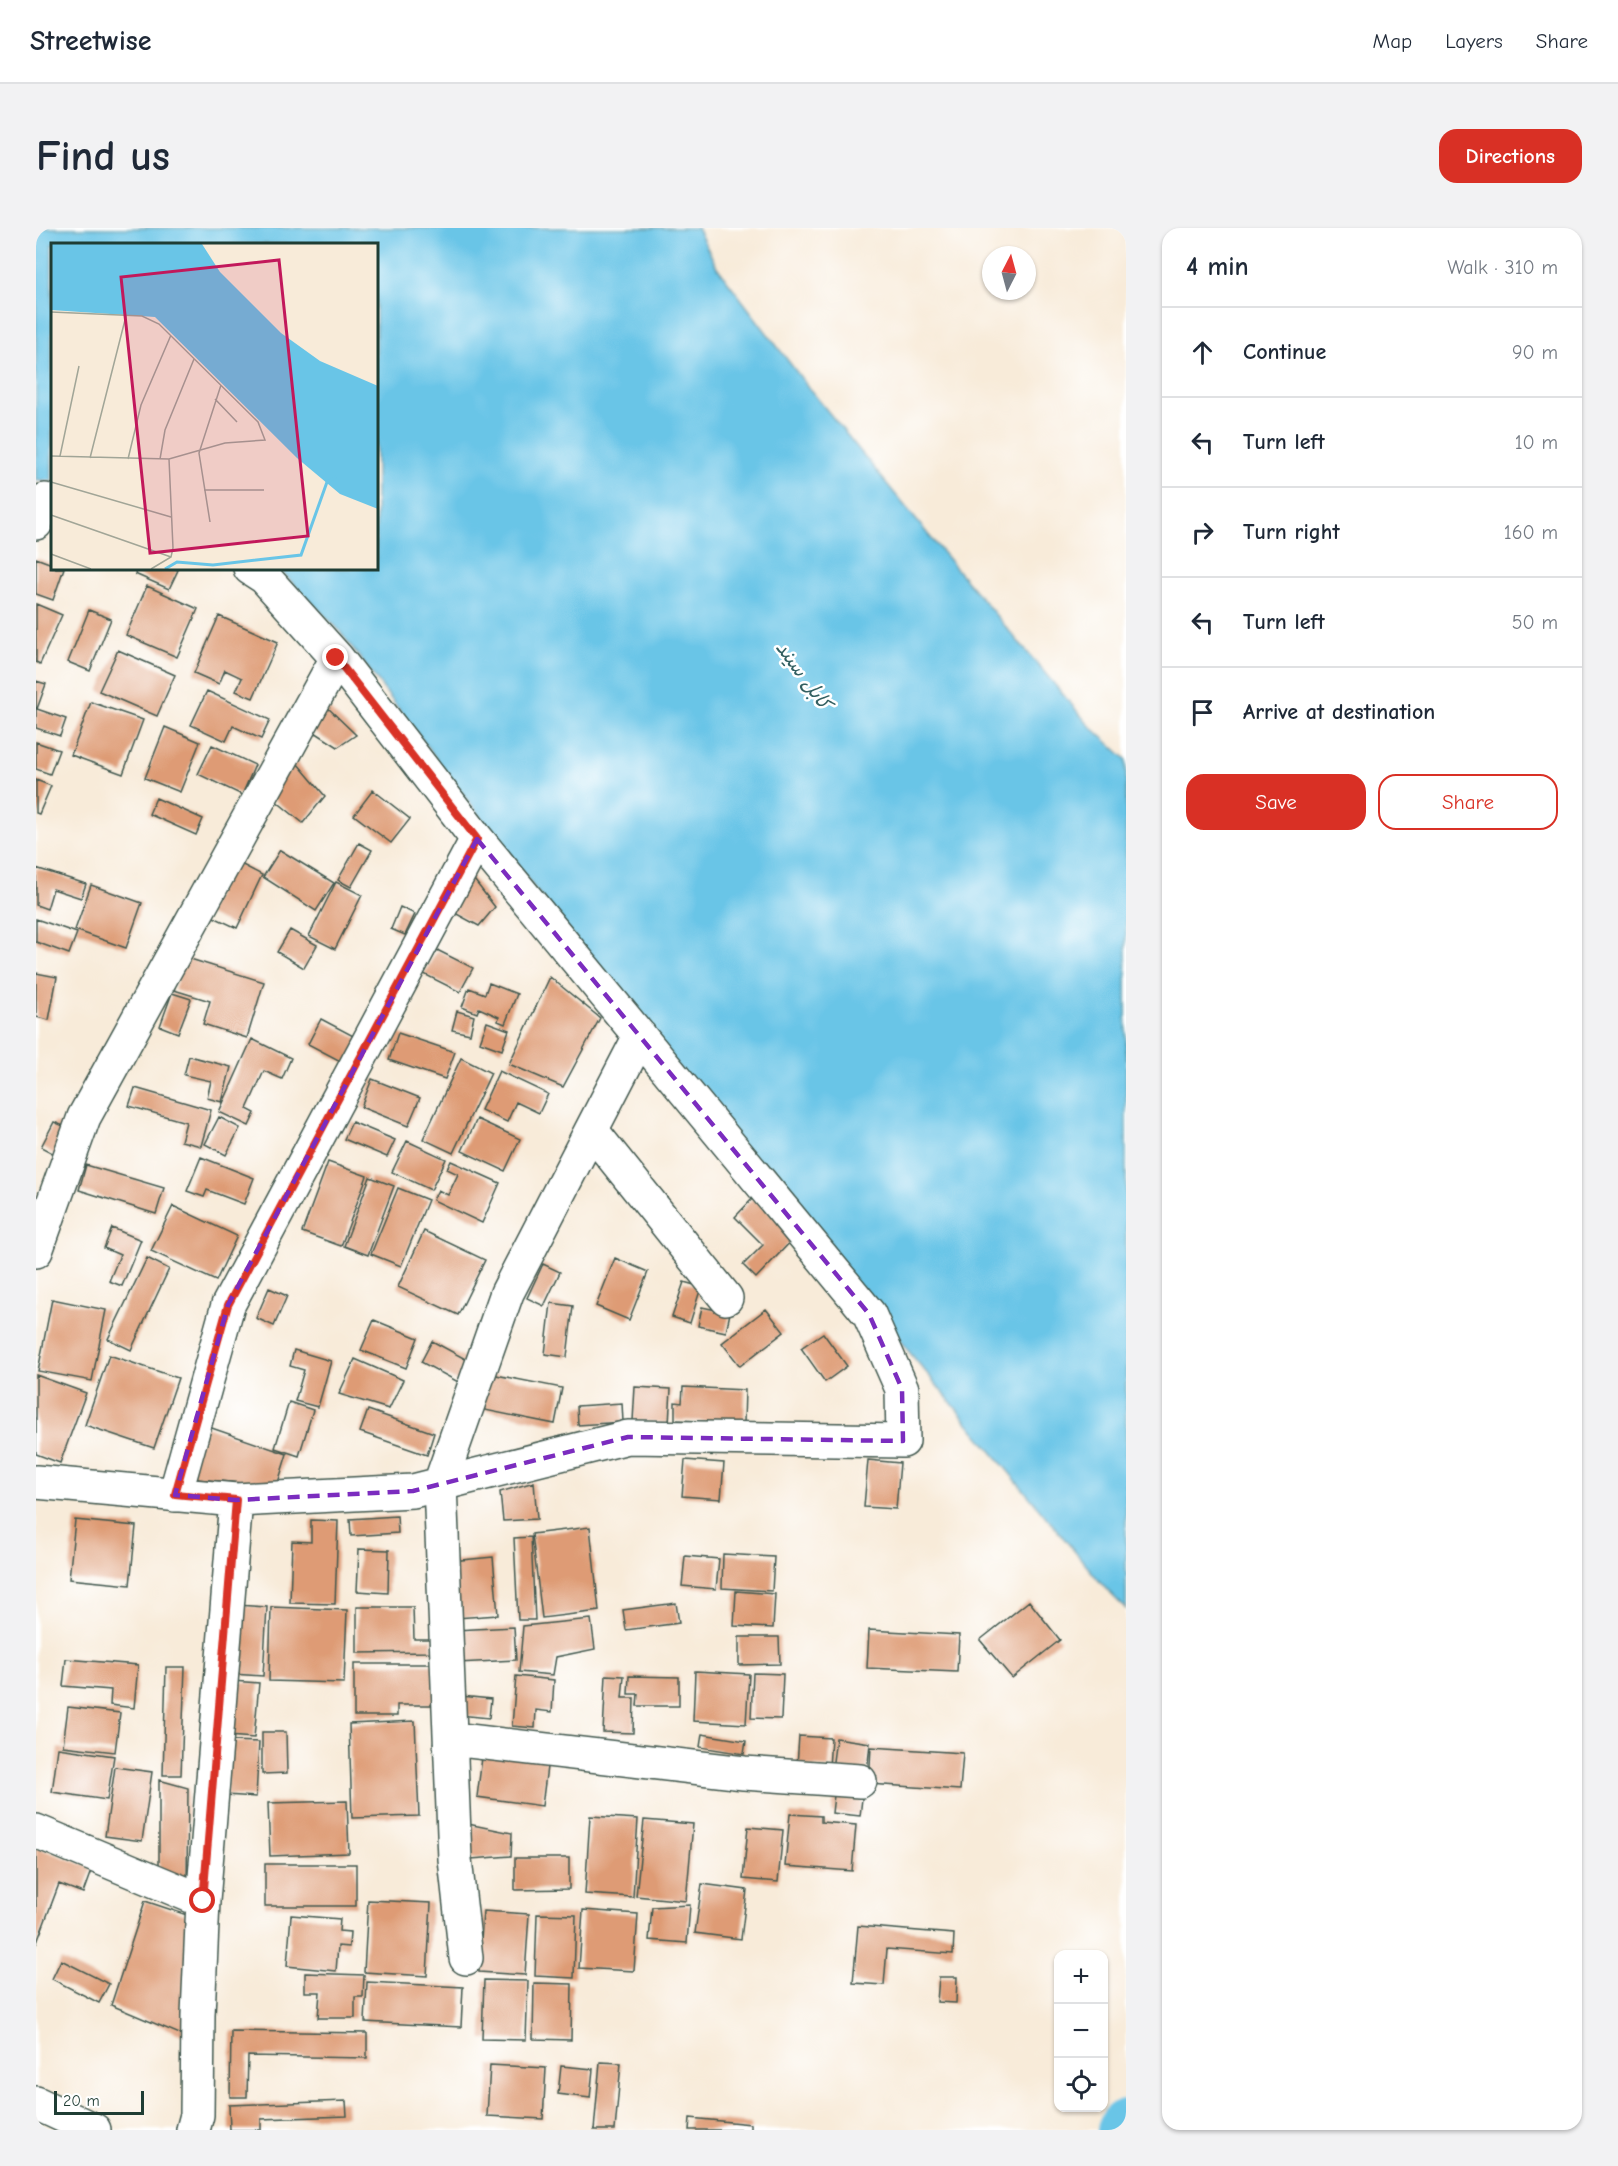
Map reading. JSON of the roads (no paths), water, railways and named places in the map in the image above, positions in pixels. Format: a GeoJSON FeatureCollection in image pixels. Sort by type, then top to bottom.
{"type":"FeatureCollection","features":[{"type":"Feature","properties":{"kind":"street"},"geometry":{"type":"LineString","coordinates":[[36,1482],[236,1500],[413,1491],[628,1437],[903,1441],[902,1389],[869,1314],[477,839],[336,658],[264,577],[253,570]]}},
{"type":"Feature","properties":{"kind":"street"},"geometry":{"type":"LineString","coordinates":[[36,1251],[84,1117],[336,658]]}},
{"type":"Feature","properties":{"kind":"street"},"geometry":{"type":"LineString","coordinates":[[175,1494],[228,1305],[477,839]]}},
{"type":"Feature","properties":{"kind":"street"},"geometry":{"type":"LineString","coordinates":[[466,1958],[455,1859],[440,1484],[507,1293],[640,1036]]}},
{"type":"Feature","properties":{"kind":"street"},"geometry":{"type":"LineString","coordinates":[[592,1131],[726,1298]]}},
{"type":"Feature","properties":{"kind":"street"},"geometry":{"type":"LineString","coordinates":[[193,2130],[197,2115],[198,2015],[203,1901],[236,1500]]}},
{"type":"Feature","properties":{"kind":"street"},"geometry":{"type":"LineString","coordinates":[[452,1739],[744,1773],[860,1781]]}},
{"type":"Feature","properties":{"kind":"street"},"geometry":{"type":"LineString","coordinates":[[36,1831],[203,1901]]}},
{"type":"Feature","properties":{"kind":"street"},"geometry":{"type":"LineString","coordinates":[[36,2103],[94,2130]]}},
{"type":"Feature","properties":{"kind":"water","name":"کابل سيند"},"geometry":{"type":"Polygon","coordinates":[[[36,228],[697,228],[717,267],[808,387],[944,554],[1088,724],[1126,759],[1126,1609],[1106,1589],[832,1259],[536,890],[338,629],[280,570],[378,570],[378,243],[51,243],[51,481],[36,480],[36,228]]]}},
{"type":"Feature","properties":{"kind":"waterway"},"geometry":{"type":"LineString","coordinates":[[1124,2130],[1126,2126]]}}]}
